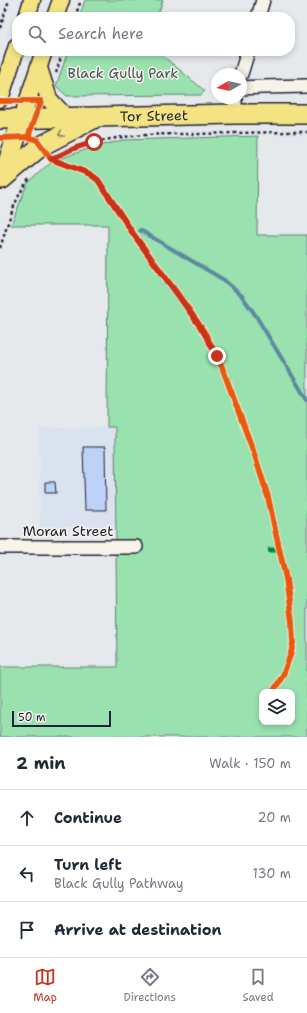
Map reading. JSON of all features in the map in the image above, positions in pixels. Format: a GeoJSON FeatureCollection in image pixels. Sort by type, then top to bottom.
{"type":"FeatureCollection","features":[{"type":"Feature","properties":{"kind":"highway","name":"Tor Street"},"geometry":{"type":"LineString","coordinates":[[0,119],[96,117],[235,106],[307,114]]}},
{"type":"Feature","properties":{"kind":"highway"},"geometry":{"type":"LineString","coordinates":[[1,182],[41,146],[96,117]]}},
{"type":"Feature","properties":{"kind":"highway"},"geometry":{"type":"LineString","coordinates":[[1,182],[22,118]]}},
{"type":"Feature","properties":{"kind":"main road"},"geometry":{"type":"LineString","coordinates":[[28,12],[32,0]]}},
{"type":"Feature","properties":{"kind":"main road"},"geometry":{"type":"LineString","coordinates":[[57,12],[61,0]]}},
{"type":"Feature","properties":{"kind":"main road"},"geometry":{"type":"LineString","coordinates":[[0,99],[14,56]]}},
{"type":"Feature","properties":{"kind":"main road"},"geometry":{"type":"LineString","coordinates":[[22,118],[43,56]]}},
{"type":"Feature","properties":{"kind":"main road"},"geometry":{"type":"LineString","coordinates":[[39,68],[49,99],[66,117]]}},
{"type":"Feature","properties":{"kind":"street"},"geometry":{"type":"LineString","coordinates":[[260,12],[264,0]]}},
{"type":"Feature","properties":{"kind":"street"},"geometry":{"type":"LineString","coordinates":[[243,68],[246,56]]}},
{"type":"Feature","properties":{"kind":"street"},"geometry":{"type":"LineString","coordinates":[[247,88],[307,86]]}},
{"type":"Feature","properties":{"kind":"street","name":"Moran Street"},"geometry":{"type":"LineString","coordinates":[[0,547],[136,547]]}},
{"type":"Feature","properties":{"kind":"path"},"geometry":{"type":"LineString","coordinates":[[0,28],[9,0]]}},
{"type":"Feature","properties":{"kind":"path"},"geometry":{"type":"LineString","coordinates":[[76,12],[80,0]]}},
{"type":"Feature","properties":{"kind":"path"},"geometry":{"type":"LineString","coordinates":[[56,74],[61,56]]}},
{"type":"Feature","properties":{"kind":"path"},"geometry":{"type":"LineString","coordinates":[[68,151],[94,142],[144,134],[307,132]]}},
{"type":"Feature","properties":{"kind":"path"},"geometry":{"type":"LineString","coordinates":[[0,248],[20,190],[33,173]]}},
{"type":"Feature","properties":{"kind":"shaded area"},"geometry":{"type":"Polygon","coordinates":[[[115,427],[115,527],[40,527],[39,428],[115,427]]]}},
{"type":"Feature","properties":{"kind":"green space"},"geometry":{"type":"Polygon","coordinates":[[[85,0],[163,0],[159,12],[81,12],[85,0]]]}},
{"type":"Feature","properties":{"kind":"green space","name":"Black Gully Park"},"geometry":{"type":"Polygon","coordinates":[[[66,56],[163,56],[205,91],[201,95],[67,96],[56,86],[66,56]]]}},
{"type":"Feature","properties":{"kind":"green space"},"geometry":{"type":"Polygon","coordinates":[[[258,136],[257,235],[307,235],[307,737],[0,737],[0,667],[117,667],[115,427],[107,427],[108,225],[11,225],[27,184],[44,168],[54,161],[94,147],[123,140],[258,136]]]}},
{"type":"Feature","properties":{"kind":"building"},"geometry":{"type":"Polygon","coordinates":[[[83,447],[105,447],[106,510],[85,510],[83,447]]]}},
{"type":"Feature","properties":{"kind":"building"},"geometry":{"type":"Polygon","coordinates":[[[45,482],[55,482],[56,493],[45,493],[45,482]]]}},
{"type":"Feature","properties":{"kind":"waterway"},"geometry":{"type":"LineString","coordinates":[[140,230],[224,280],[242,296],[256,316],[307,400]]}},
{"type":"Feature","properties":{"kind":"marked path"},"geometry":{"type":"LineString","coordinates":[[268,550],[280,550]]}},
{"type":"Feature","properties":{"kind":"cycle path"},"geometry":{"type":"LineString","coordinates":[[0,101],[41,101],[28,137]]}},
{"type":"Feature","properties":{"kind":"cycle path"},"geometry":{"type":"LineString","coordinates":[[0,138],[28,137],[37,140],[51,159],[90,174],[98,180],[134,235],[206,335],[222,367],[255,456],[268,497],[286,579],[292,622],[293,643],[283,675],[275,689]]}},
{"type":"Feature","properties":{"kind":"route"},"geometry":{"type":"LineString","coordinates":[[94,142],[75,148],[51,159],[90,174],[98,180],[134,235],[200,326],[217,356]]}}]}
